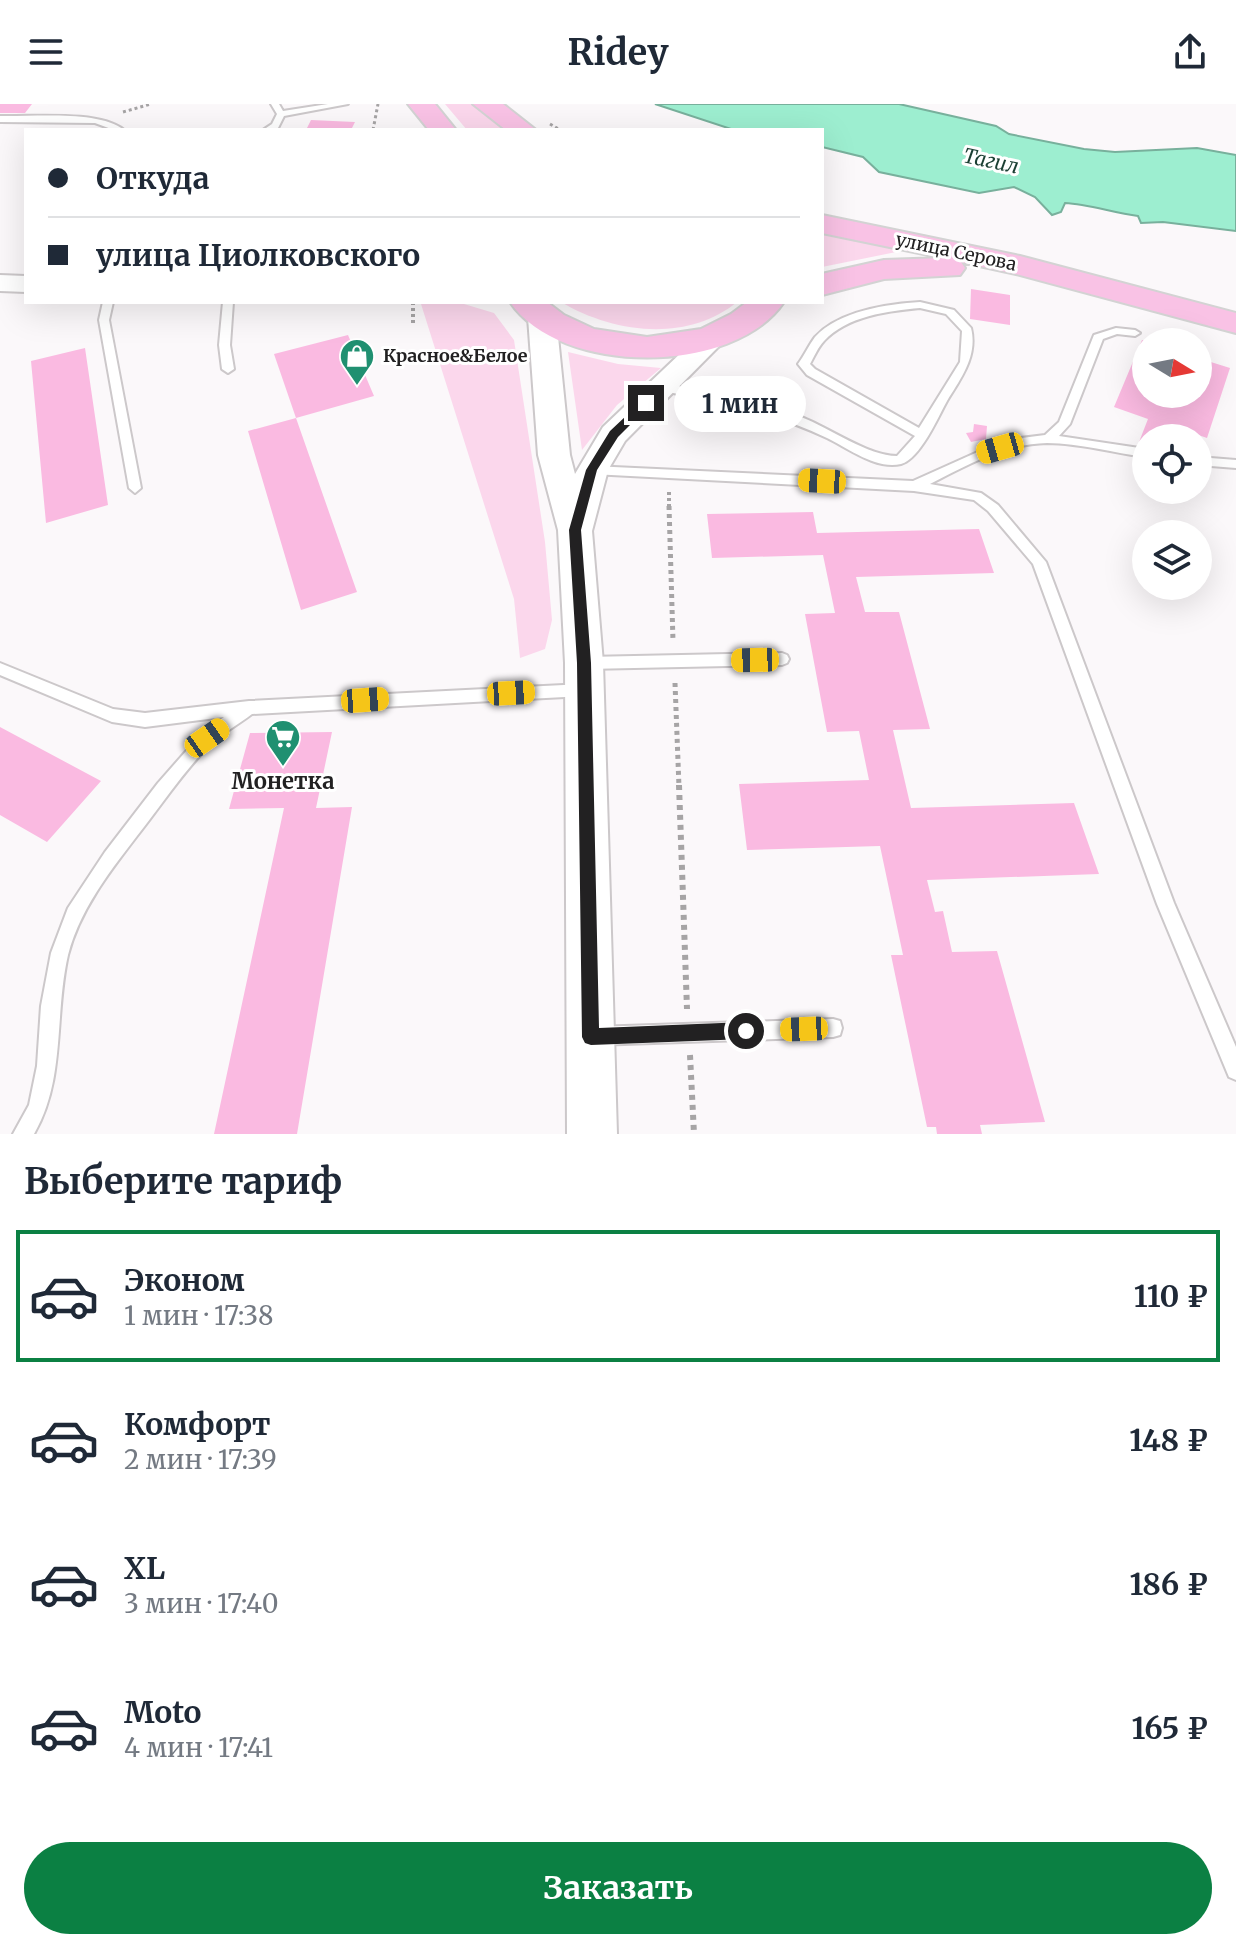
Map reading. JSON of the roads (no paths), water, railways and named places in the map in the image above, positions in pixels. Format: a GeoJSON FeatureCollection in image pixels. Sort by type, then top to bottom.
{"type":"FeatureCollection","features":[{"type":"Feature","properties":{"kind":"main road"},"geometry":{"type":"LineString","coordinates":[[421,104],[441,128]]}},
{"type":"Feature","properties":{"kind":"main road"},"geometry":{"type":"LineString","coordinates":[[486,104],[520,128]]}},
{"type":"Feature","properties":{"kind":"main road","name":"улица Серова"},"geometry":{"type":"LineString","coordinates":[[824,224],[1020,265],[1236,323]]}},
{"type":"Feature","properties":{"kind":"main road","name":"улица Серова"},"geometry":{"type":"LineString","coordinates":[[824,284],[868,272],[928,266],[1088,285]]}},
{"type":"Feature","properties":{"kind":"main road"},"geometry":{"type":"LineString","coordinates":[[534,310],[569,332],[602,343],[678,345],[714,337],[759,311],[781,304]]}},
{"type":"Feature","properties":{"kind":"street"},"geometry":{"type":"LineString","coordinates":[[0,283],[24,284]]}},
{"type":"Feature","properties":{"kind":"street"},"geometry":{"type":"LineString","coordinates":[[534,310],[554,455],[575,530],[584,676],[592,1134]]}},
{"type":"Feature","properties":{"kind":"street"},"geometry":{"type":"LineString","coordinates":[[575,530],[592,470],[614,434],[714,337]]}},
{"type":"Feature","properties":{"kind":"lane"},"geometry":{"type":"LineString","coordinates":[[270,128],[279,122],[281,114],[275,104]]}},
{"type":"Feature","properties":{"kind":"lane"},"geometry":{"type":"LineString","coordinates":[[281,114],[344,104]]}},
{"type":"Feature","properties":{"kind":"lane"},"geometry":{"type":"LineString","coordinates":[[0,119],[95,120],[117,128]]}},
{"type":"Feature","properties":{"kind":"lane"},"geometry":{"type":"LineString","coordinates":[[108,304],[104,320],[135,488]]}},
{"type":"Feature","properties":{"kind":"lane"},"geometry":{"type":"LineString","coordinates":[[228,304],[229,321],[223,356],[228,369]]}},
{"type":"Feature","properties":{"kind":"lane"},"geometry":{"type":"LineString","coordinates":[[663,387],[772,410],[805,421],[876,458],[889,461],[906,456],[919,445],[922,435],[926,421],[951,391],[963,368],[967,330],[960,318],[933,304],[909,304],[842,322],[817,341],[807,353],[804,364],[811,372],[922,435]]}},
{"type":"Feature","properties":{"kind":"lane"},"geometry":{"type":"LineString","coordinates":[[1048,439],[1064,424],[1098,337],[1116,331],[1132,333]]}},
{"type":"Feature","properties":{"kind":"lane"},"geometry":{"type":"LineString","coordinates":[[914,486],[983,453],[1017,443],[1048,439],[1132,451]]}},
{"type":"Feature","properties":{"kind":"lane"},"geometry":{"type":"LineString","coordinates":[[1212,462],[1236,464]]}},
{"type":"Feature","properties":{"kind":"lane"},"geometry":{"type":"LineString","coordinates":[[592,470],[914,486],[977,496],[993,508],[1039,562],[1166,904],[1236,1070]]}},
{"type":"Feature","properties":{"kind":"lane"},"geometry":{"type":"LineString","coordinates":[[0,669],[126,719],[145,720],[584,676],[674,661],[782,659]]}},
{"type":"Feature","properties":{"kind":"lane"},"geometry":{"type":"LineString","coordinates":[[23,1134],[38,1108],[47,1066],[50,1006],[74,914],[111,858],[164,788],[207,738],[249,708]]}},
{"type":"Feature","properties":{"kind":"lane"},"geometry":{"type":"LineString","coordinates":[[591,1037],[833,1028]]}},
{"type":"Feature","properties":{"kind":"water","name":"Тагил"},"geometry":{"type":"Polygon","coordinates":[[[655,104],[899,104],[996,126],[1009,134],[1084,149],[1115,152],[1197,148],[1236,155],[1236,231],[1163,222],[1141,223],[1138,216],[1065,203],[1061,212],[1052,215],[1035,197],[1014,187],[979,193],[879,172],[863,157],[824,147],[824,128],[728,128],[655,104]]]}},
{"type":"Feature","properties":{"kind":"place","name":"Красное&Белое"},"geometry":{"type":"Point","coordinates":[357,387]}},
{"type":"Feature","properties":{"kind":"place","name":"Монетка"},"geometry":{"type":"Point","coordinates":[283,768]}}]}
